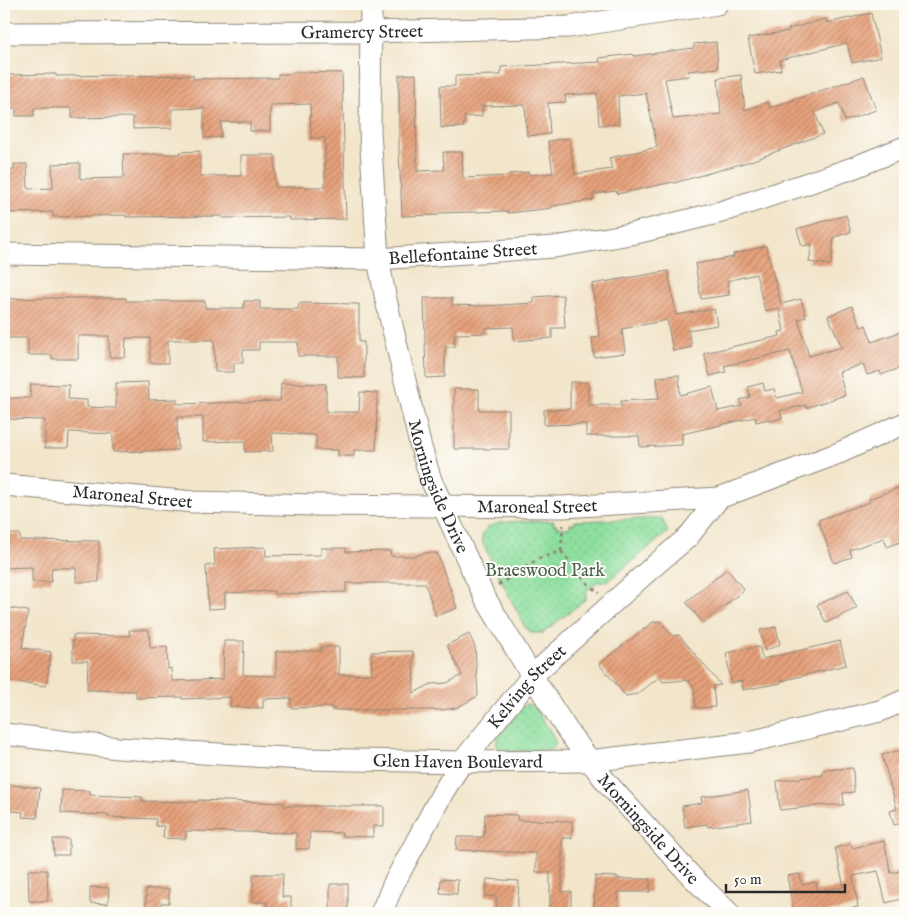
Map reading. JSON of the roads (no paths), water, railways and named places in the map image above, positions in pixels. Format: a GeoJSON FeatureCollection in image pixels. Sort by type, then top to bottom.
{"type":"FeatureCollection","features":[{"type":"Feature","properties":{"kind":"street","name":"Morningside Drive"},"geometry":{"type":"LineString","coordinates":[[371,4],[370,132],[378,259],[420,444],[432,480],[484,596],[569,733],[607,783],[692,878],[729,913]]}},
{"type":"Feature","properties":{"kind":"street","name":"Gramercy Street"},"geometry":{"type":"LineString","coordinates":[[4,33],[370,32],[569,26],[717,4]]}},
{"type":"Feature","properties":{"kind":"street","name":"Bellefontaine Street"},"geometry":{"type":"LineString","coordinates":[[4,254],[378,259],[555,247],[636,233],[720,212],[850,169],[905,147]]}},
{"type":"Feature","properties":{"kind":"street","name":"Maroneal Street"},"geometry":{"type":"LineString","coordinates":[[4,485],[194,502],[314,506],[562,507],[719,498],[839,453],[905,423]]}},
{"type":"Feature","properties":{"kind":"street","name":"Kelving Street"},"geometry":{"type":"LineString","coordinates":[[381,913],[394,883],[443,792],[462,762],[532,676],[688,537],[719,498]]}},
{"type":"Feature","properties":{"kind":"street","name":"Glen Haven Boulevard"},"geometry":{"type":"LineString","coordinates":[[4,734],[118,748],[303,759],[462,762],[589,761],[749,742],[880,711],[905,700]]}},
{"type":"Feature","properties":{"kind":"park label","name":"Braeswood Park"},"geometry":{"type":"Point","coordinates":[545,570]}}]}
